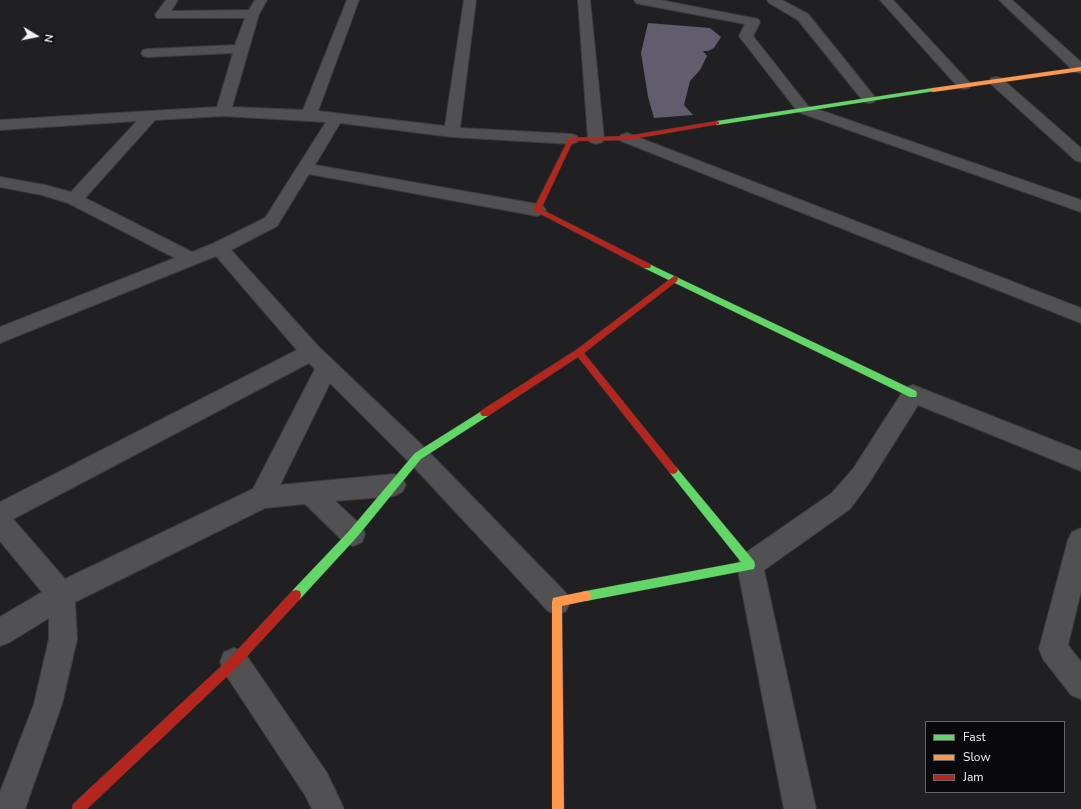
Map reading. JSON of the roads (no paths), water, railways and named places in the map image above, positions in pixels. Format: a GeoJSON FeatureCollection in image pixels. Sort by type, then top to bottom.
{"type":"FeatureCollection","features":[{"type":"Feature","properties":{"kind":"street"},"geometry":{"type":"LineString","coordinates":[[172,0],[162,16],[253,14]]}},
{"type":"Feature","properties":{"kind":"street"},"geometry":{"type":"LineString","coordinates":[[223,111],[253,14],[261,0]]}},
{"type":"Feature","properties":{"kind":"street"},"geometry":{"type":"LineString","coordinates":[[309,114],[353,0]]}},
{"type":"Feature","properties":{"kind":"street"},"geometry":{"type":"LineString","coordinates":[[452,132],[470,0]]}},
{"type":"Feature","properties":{"kind":"street"},"geometry":{"type":"LineString","coordinates":[[584,0],[596,139]]}},
{"type":"Feature","properties":{"kind":"street"},"geometry":{"type":"LineString","coordinates":[[640,0],[764,8],[803,18],[869,99]]}},
{"type":"Feature","properties":{"kind":"street"},"geometry":{"type":"LineString","coordinates":[[886,0],[964,85]]}},
{"type":"Feature","properties":{"kind":"street"},"geometry":{"type":"LineString","coordinates":[[1005,0],[1081,69]]}},
{"type":"Feature","properties":{"kind":"street"},"geometry":{"type":"LineString","coordinates":[[764,8],[746,36],[804,109],[1081,206]]}},
{"type":"Feature","properties":{"kind":"street"},"geometry":{"type":"LineString","coordinates":[[148,53],[241,50]]}},
{"type":"Feature","properties":{"kind":"street"},"geometry":{"type":"LineString","coordinates":[[0,125],[223,111],[309,114],[452,132],[571,139],[627,138],[869,99],[1081,69]]}},
{"type":"Feature","properties":{"kind":"street"},"geometry":{"type":"LineString","coordinates":[[996,81],[1081,157]]}},
{"type":"Feature","properties":{"kind":"street"},"geometry":{"type":"LineString","coordinates":[[74,199],[150,116]]}},
{"type":"Feature","properties":{"kind":"street"},"geometry":{"type":"LineString","coordinates":[[0,335],[219,248],[271,222],[336,118]]}},
{"type":"Feature","properties":{"kind":"street"},"geometry":{"type":"LineString","coordinates":[[627,138],[1081,316]]}},
{"type":"Feature","properties":{"kind":"street"},"geometry":{"type":"LineString","coordinates":[[537,210],[571,139]]}},
{"type":"Feature","properties":{"kind":"street"},"geometry":{"type":"LineString","coordinates":[[306,168],[537,210],[674,279],[913,394],[1081,462]]}},
{"type":"Feature","properties":{"kind":"street"},"geometry":{"type":"LineString","coordinates":[[0,182],[45,190],[74,199],[191,259]]}},
{"type":"Feature","properties":{"kind":"street"},"geometry":{"type":"LineString","coordinates":[[219,248],[311,352],[418,456],[558,602],[558,809]]}},
{"type":"Feature","properties":{"kind":"street"},"geometry":{"type":"LineString","coordinates":[[78,809],[234,662],[353,534],[418,456],[579,352],[674,279]]}},
{"type":"Feature","properties":{"kind":"street"},"geometry":{"type":"LineString","coordinates":[[0,514],[311,352]]}},
{"type":"Feature","properties":{"kind":"street"},"geometry":{"type":"LineString","coordinates":[[579,352],[750,564],[800,809]]}},
{"type":"Feature","properties":{"kind":"street"},"geometry":{"type":"LineString","coordinates":[[262,497],[327,368]]}},
{"type":"Feature","properties":{"kind":"street"},"geometry":{"type":"LineString","coordinates":[[558,602],[750,564],[840,501],[861,476],[913,394]]}},
{"type":"Feature","properties":{"kind":"street"},"geometry":{"type":"LineString","coordinates":[[0,632],[61,595],[262,497],[394,485]]}},
{"type":"Feature","properties":{"kind":"street"},"geometry":{"type":"LineString","coordinates":[[310,493],[353,534]]}},
{"type":"Feature","properties":{"kind":"street"},"geometry":{"type":"LineString","coordinates":[[0,522],[61,595],[63,640],[48,704],[9,809]]}},
{"type":"Feature","properties":{"kind":"street"},"geometry":{"type":"LineString","coordinates":[[1081,540],[1053,649],[1081,685]]}},
{"type":"Feature","properties":{"kind":"street"},"geometry":{"type":"LineString","coordinates":[[234,662],[316,784],[328,809]]}}]}
